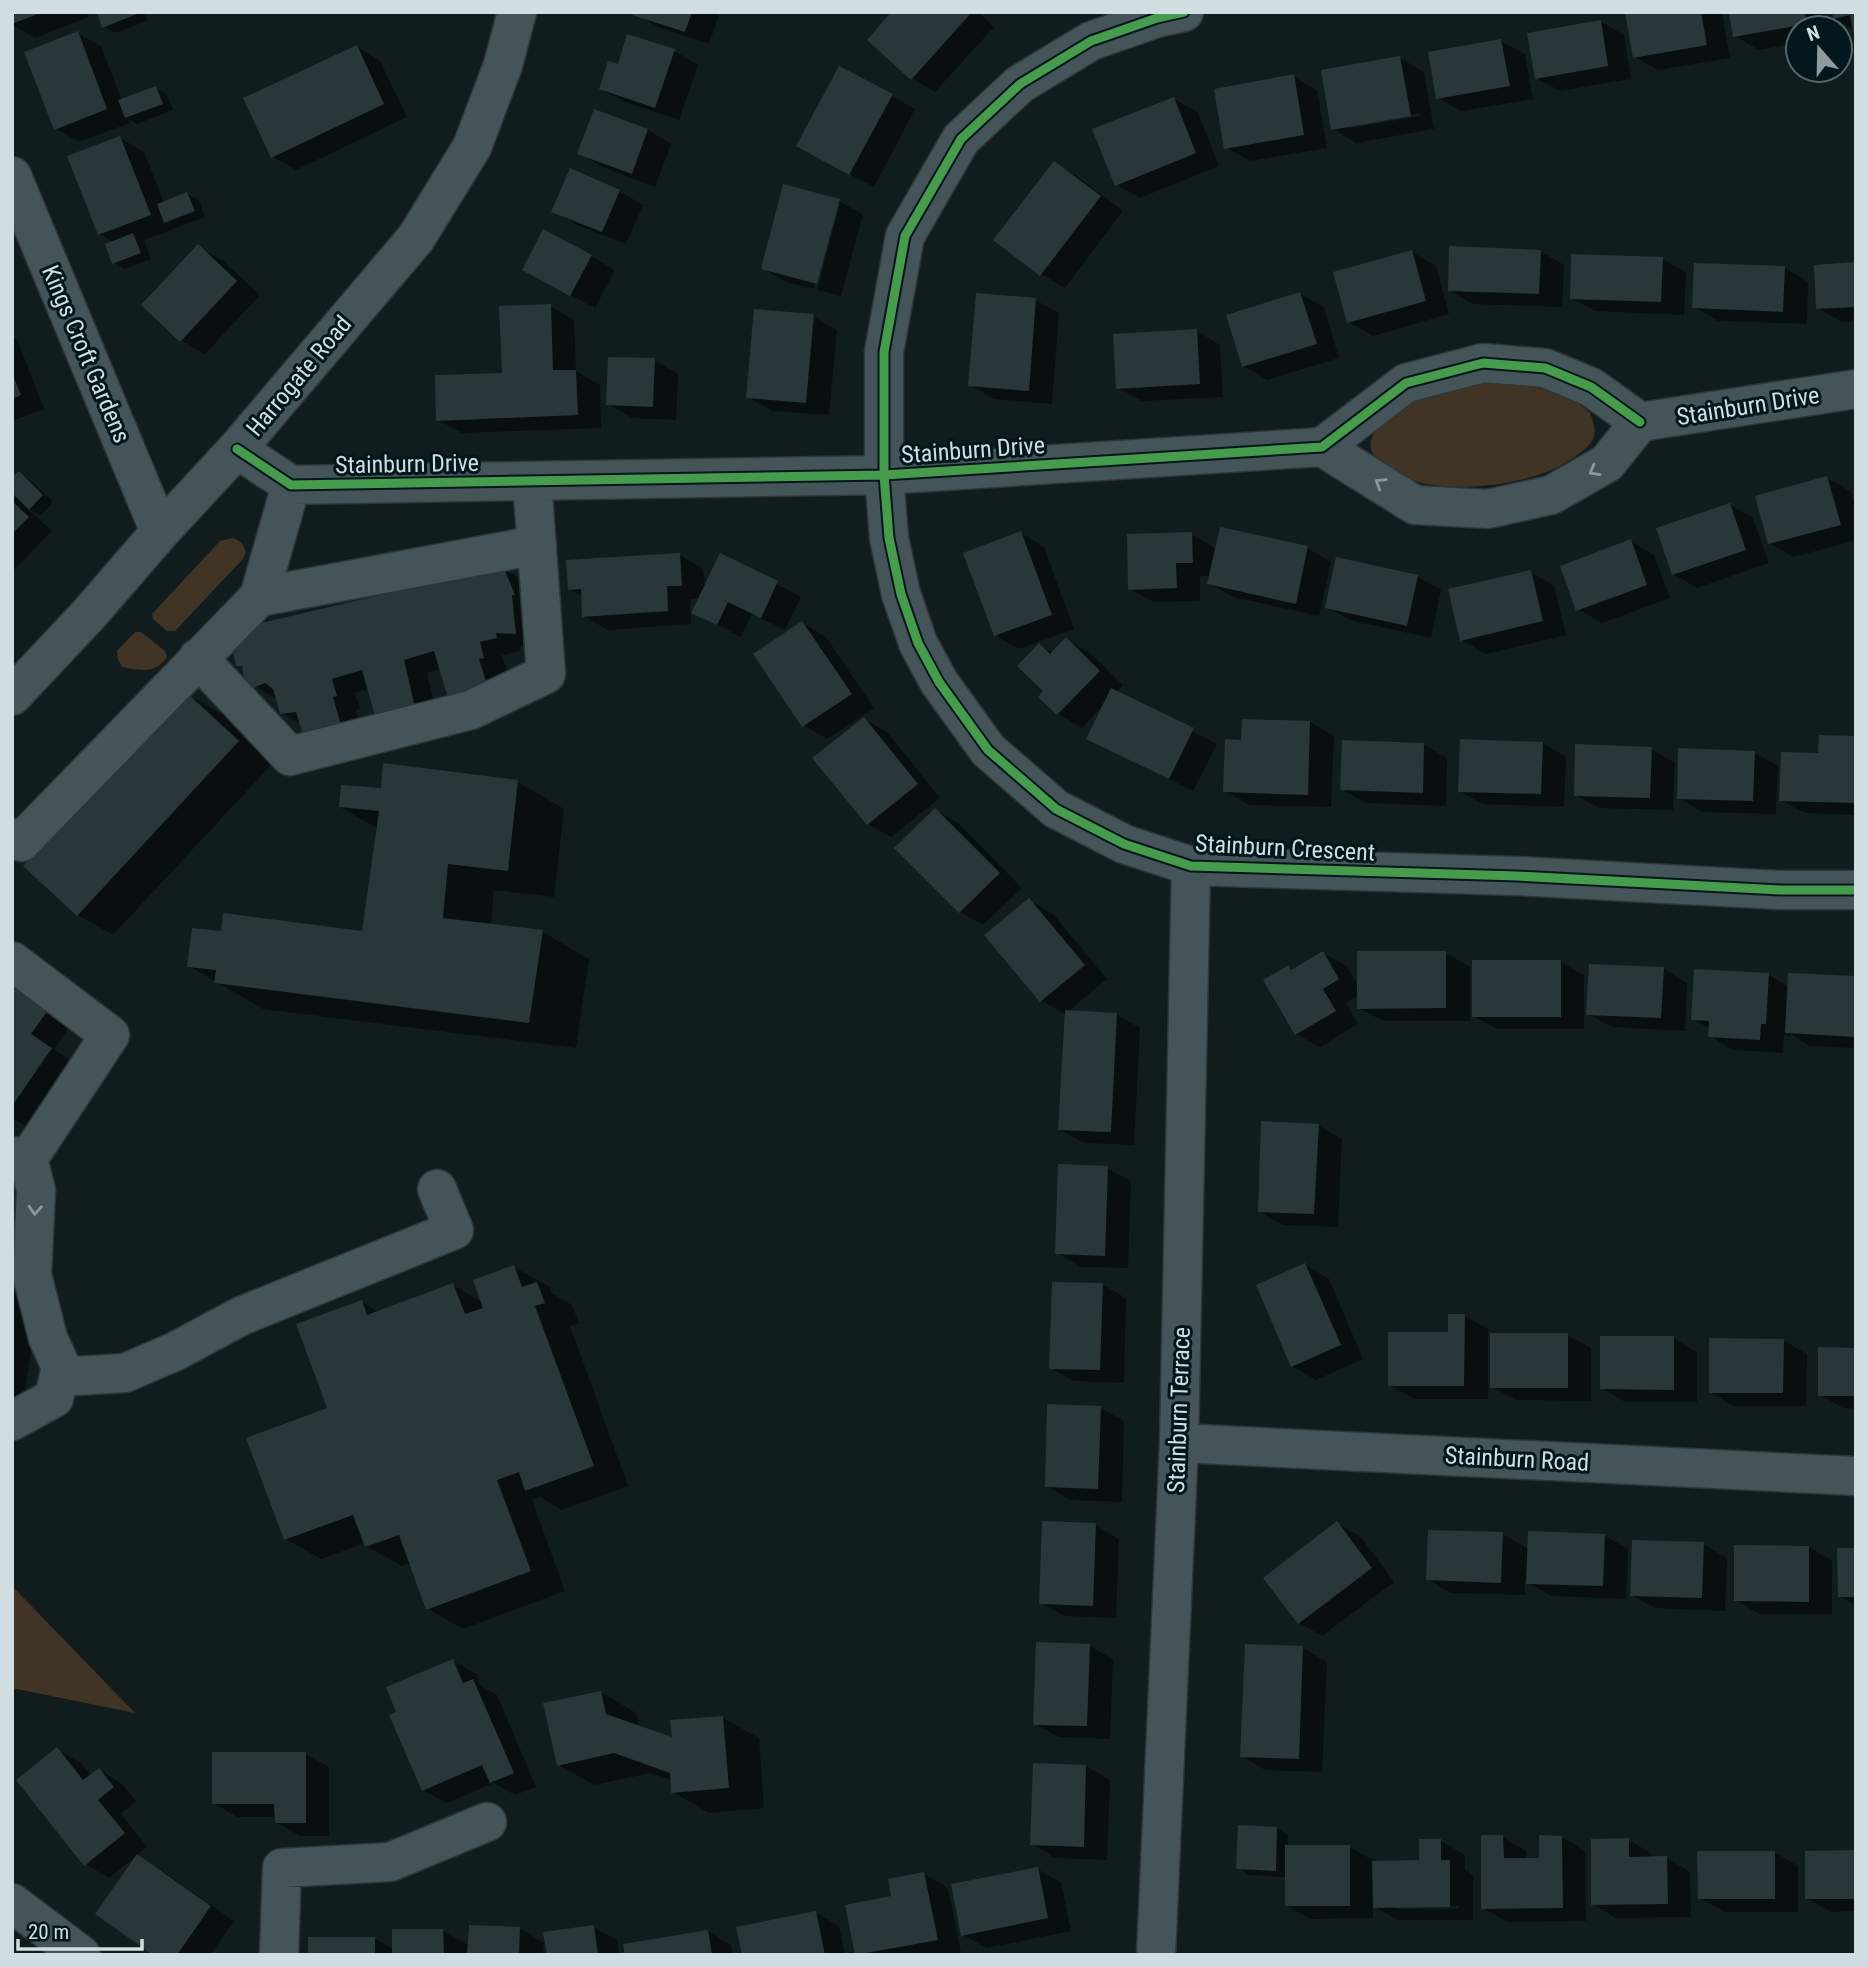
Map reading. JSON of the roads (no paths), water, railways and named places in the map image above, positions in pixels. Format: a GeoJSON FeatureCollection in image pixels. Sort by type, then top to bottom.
{"type":"FeatureCollection","features":[{"type":"Feature","properties":{"kind":"street","name":"Harrogate Road"},"geometry":{"type":"LineString","coordinates":[[12,696],[237,449],[416,238],[472,147],[502,65],[517,12]]}},
{"type":"Feature","properties":{"kind":"street","name":"Stainburn Crescent"},"geometry":{"type":"LineString","coordinates":[[1184,12],[1157,18],[1091,41],[1020,84],[961,139],[905,236],[884,352],[884,475],[889,538],[901,594],[918,643],[939,682],[988,750],[1056,809],[1124,844],[1192,866],[1517,876],[1780,890],[1856,890]]}},
{"type":"Feature","properties":{"kind":"street","name":"Kings Croft Gardens"},"geometry":{"type":"LineString","coordinates":[[12,176],[160,531]]}},
{"type":"Feature","properties":{"kind":"street"},"geometry":{"type":"LineString","coordinates":[[1483,363],[1545,368],[1591,387],[1640,422],[1606,463],[1595,470],[1551,495],[1488,509],[1415,505],[1322,447],[1406,383],[1483,363]]}},
{"type":"Feature","properties":{"kind":"street","name":"Stainburn Drive"},"geometry":{"type":"LineString","coordinates":[[1640,422],[1856,389]]}},
{"type":"Feature","properties":{"kind":"street","name":"Stainburn Drive"},"geometry":{"type":"LineString","coordinates":[[291,485],[884,475],[1322,447]]}},
{"type":"Feature","properties":{"kind":"street"},"geometry":{"type":"LineString","coordinates":[[12,838],[22,842],[259,597],[291,485],[237,449]]}},
{"type":"Feature","properties":{"kind":"street"},"geometry":{"type":"LineString","coordinates":[[198,658],[290,756],[471,710],[546,674],[532,481]]}},
{"type":"Feature","properties":{"kind":"street"},"geometry":{"type":"LineString","coordinates":[[259,597],[537,545]]}},
{"type":"Feature","properties":{"kind":"street","name":"Stainburn Terrace"},"geometry":{"type":"LineString","coordinates":[[1156,1955],[1179,1443],[1192,866]]}},
{"type":"Feature","properties":{"kind":"street"},"geometry":{"type":"LineString","coordinates":[[12,961],[110,1035],[20,1157],[36,1190],[32,1275],[48,1338],[61,1367],[54,1398],[12,1421]]}},
{"type":"Feature","properties":{"kind":"street"},"geometry":{"type":"LineString","coordinates":[[59,1377],[125,1373],[241,1316],[454,1230],[437,1189]]}},
{"type":"Feature","properties":{"kind":"street","name":"Stainburn Road"},"geometry":{"type":"LineString","coordinates":[[1179,1443],[1856,1476]]}},
{"type":"Feature","properties":{"kind":"street"},"geometry":{"type":"LineString","coordinates":[[279,1955],[282,1868],[390,1862],[487,1822]]}},
{"type":"Feature","properties":{"kind":"street"},"geometry":{"type":"LineString","coordinates":[[12,1903],[81,1955]]}}]}
